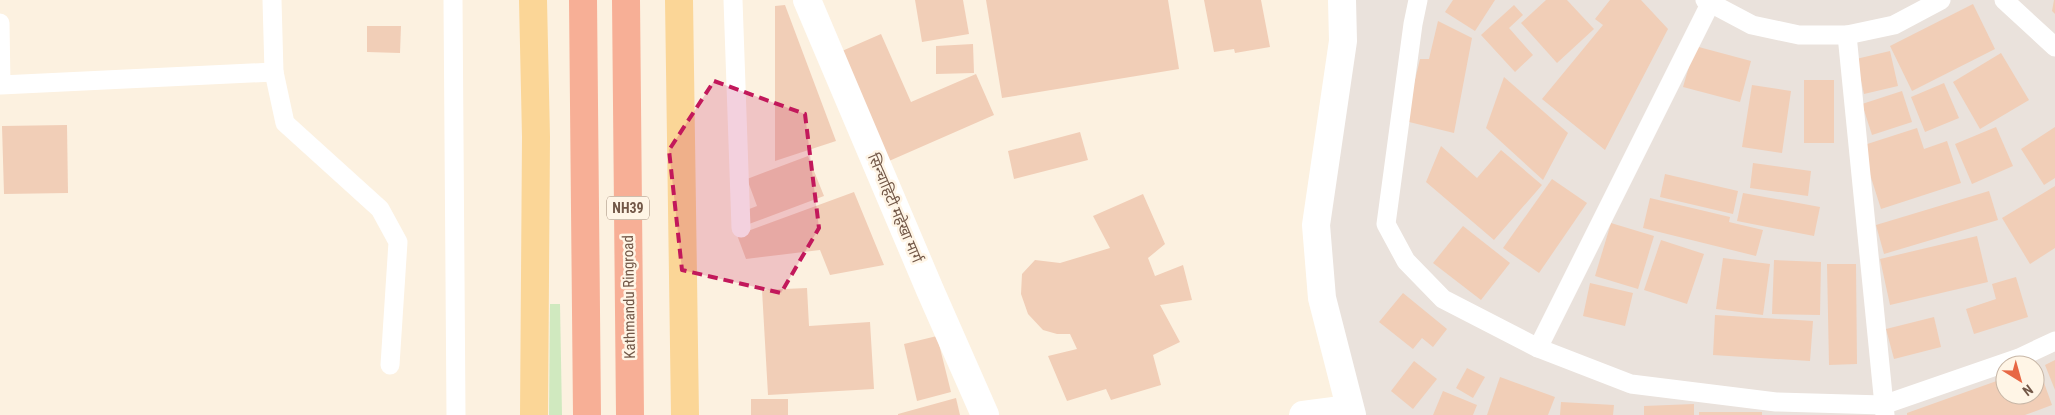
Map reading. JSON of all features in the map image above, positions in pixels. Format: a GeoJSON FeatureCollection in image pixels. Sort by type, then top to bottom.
{"type":"FeatureCollection","features":[{"type":"Feature","properties":{"kind":"highway","name":"NH39"},"geometry":{"type":"LineString","coordinates":[[583,0],[587,415]]}},
{"type":"Feature","properties":{"kind":"highway","name":"Kathmandu Ringroad"},"geometry":{"type":"LineString","coordinates":[[626,0],[630,415]]}},
{"type":"Feature","properties":{"kind":"main road"},"geometry":{"type":"LineString","coordinates":[[533,0],[536,137],[534,415]]}},
{"type":"Feature","properties":{"kind":"main road"},"geometry":{"type":"LineString","coordinates":[[679,0],[686,415]]}},
{"type":"Feature","properties":{"kind":"street","name":"सिन्चाहिटी महेखा मार्ग"},"geometry":{"type":"LineString","coordinates":[[807,0],[985,415]]}},
{"type":"Feature","properties":{"kind":"street"},"geometry":{"type":"LineString","coordinates":[[1303,415],[1350,412],[1322,298],[1316,225],[1343,41],[1342,0]]}},
{"type":"Feature","properties":{"kind":"lane"},"geometry":{"type":"LineString","coordinates":[[272,0],[274,72],[285,123],[380,209],[398,242],[390,365]]}},
{"type":"Feature","properties":{"kind":"lane"},"geometry":{"type":"LineString","coordinates":[[453,0],[456,415]]}},
{"type":"Feature","properties":{"kind":"lane"},"geometry":{"type":"LineString","coordinates":[[732,0],[741,228]]}},
{"type":"Feature","properties":{"kind":"lane"},"geometry":{"type":"LineString","coordinates":[[1418,0],[1413,24],[1386,224],[1406,261],[1443,299],[1538,348],[1631,384],[1776,402],[1884,410],[2019,358],[2055,342]]}},
{"type":"Feature","properties":{"kind":"lane"},"geometry":{"type":"LineString","coordinates":[[1538,348],[1707,2],[1752,25],[1799,36],[1846,35],[1894,25],[1940,0]]}},
{"type":"Feature","properties":{"kind":"lane"},"geometry":{"type":"LineString","coordinates":[[2004,0],[2055,47]]}},
{"type":"Feature","properties":{"kind":"lane"},"geometry":{"type":"LineString","coordinates":[[0,23],[2,85],[274,72]]}},
{"type":"Feature","properties":{"kind":"lane"},"geometry":{"type":"LineString","coordinates":[[1846,35],[1884,410]]}},
{"type":"Feature","properties":{"kind":"highlighted area"},"geometry":{"type":"Polygon","coordinates":[[[714,81],[805,114],[819,228],[781,293],[682,270],[669,150],[714,81]]]}},
{"type":"Feature","properties":{"kind":"shaded area"},"geometry":{"type":"Polygon","coordinates":[[[1351,0],[2055,0],[2055,415],[1362,415],[1329,296],[1329,231],[1351,0]]]}},
{"type":"Feature","properties":{"kind":"green space"},"geometry":{"type":"Polygon","coordinates":[[[550,304],[560,304],[562,415],[549,415],[550,304]]]}},
{"type":"Feature","properties":{"kind":"building"},"geometry":{"type":"Polygon","coordinates":[[[915,0],[963,0],[969,34],[922,42],[915,0]]]}},
{"type":"Feature","properties":{"kind":"building"},"geometry":{"type":"Polygon","coordinates":[[[986,0],[1168,0],[1179,69],[1002,98],[986,0]]]}},
{"type":"Feature","properties":{"kind":"building"},"geometry":{"type":"Polygon","coordinates":[[[1204,0],[1261,0],[1270,47],[1235,53],[1234,49],[1214,52],[1204,0]]]}},
{"type":"Feature","properties":{"kind":"building"},"geometry":{"type":"Polygon","coordinates":[[[1453,0],[1495,0],[1475,31],[1445,12],[1453,0]]]}},
{"type":"Feature","properties":{"kind":"building"},"geometry":{"type":"Polygon","coordinates":[[[1546,0],[1567,0],[1594,29],[1557,63],[1521,23],[1546,0]]]}},
{"type":"Feature","properties":{"kind":"building"},"geometry":{"type":"Polygon","coordinates":[[[1610,0],[1641,0],[1668,29],[1605,150],[1542,99],[1603,25],[1595,19],[1610,0]]]}},
{"type":"Feature","properties":{"kind":"building"},"geometry":{"type":"Polygon","coordinates":[[[2055,0],[2055,14],[2052,11],[2055,0]]]}},
{"type":"Feature","properties":{"kind":"building"},"geometry":{"type":"Polygon","coordinates":[[[1973,4],[1995,49],[1912,91],[1890,46],[1973,4]]]}},
{"type":"Feature","properties":{"kind":"building"},"geometry":{"type":"Polygon","coordinates":[[[785,5],[836,141],[775,161],[775,6],[785,5]]]}},
{"type":"Feature","properties":{"kind":"building"},"geometry":{"type":"Polygon","coordinates":[[[1514,5],[1523,15],[1509,28],[1533,55],[1515,72],[1481,35],[1514,5]]]}},
{"type":"Feature","properties":{"kind":"building"},"geometry":{"type":"Polygon","coordinates":[[[1438,21],[1472,38],[1454,133],[1405,121],[1420,59],[1429,59],[1438,21]]]}},
{"type":"Feature","properties":{"kind":"building"},"geometry":{"type":"Polygon","coordinates":[[[367,26],[401,26],[400,53],[367,52],[367,26]]]}},
{"type":"Feature","properties":{"kind":"building"},"geometry":{"type":"Polygon","coordinates":[[[881,34],[911,102],[976,74],[994,115],[889,161],[842,51],[881,34]]]}},
{"type":"Feature","properties":{"kind":"building"},"geometry":{"type":"Polygon","coordinates":[[[973,44],[974,73],[936,74],[936,46],[973,44]]]}},
{"type":"Feature","properties":{"kind":"building"},"geometry":{"type":"Polygon","coordinates":[[[1695,46],[1751,61],[1740,102],[1683,87],[1695,46]]]}},
{"type":"Feature","properties":{"kind":"building"},"geometry":{"type":"Polygon","coordinates":[[[1890,51],[1898,86],[1864,94],[1856,59],[1890,51]]]}},
{"type":"Feature","properties":{"kind":"building"},"geometry":{"type":"Polygon","coordinates":[[[2001,53],[2029,100],[1980,129],[1953,82],[2001,53]]]}},
{"type":"Feature","properties":{"kind":"building"},"geometry":{"type":"Polygon","coordinates":[[[1504,77],[1568,133],[1543,180],[1486,128],[1504,77]]]}},
{"type":"Feature","properties":{"kind":"building"},"geometry":{"type":"Polygon","coordinates":[[[1804,80],[1834,80],[1834,143],[1804,143],[1804,80]]]}},
{"type":"Feature","properties":{"kind":"building"},"geometry":{"type":"Polygon","coordinates":[[[1944,83],[1959,118],[1925,132],[1911,97],[1944,83]]]}},
{"type":"Feature","properties":{"kind":"building"},"geometry":{"type":"Polygon","coordinates":[[[1752,85],[1791,91],[1782,153],[1742,147],[1752,85]]]}},
{"type":"Feature","properties":{"kind":"building"},"geometry":{"type":"Polygon","coordinates":[[[1902,91],[1912,122],[1872,135],[1862,104],[1902,91]]]}},
{"type":"Feature","properties":{"kind":"building"},"geometry":{"type":"Polygon","coordinates":[[[67,125],[68,193],[4,194],[2,126],[67,125]]]}},
{"type":"Feature","properties":{"kind":"building"},"geometry":{"type":"Polygon","coordinates":[[[1996,127],[2013,166],[1972,184],[1955,144],[1996,127]]]}},
{"type":"Feature","properties":{"kind":"building"},"geometry":{"type":"Polygon","coordinates":[[[2055,127],[2055,178],[2044,185],[2021,149],[2055,127]]]}},
{"type":"Feature","properties":{"kind":"building"},"geometry":{"type":"Polygon","coordinates":[[[1917,128],[1924,149],[1947,141],[1961,183],[1881,209],[1861,146],[1917,128]]]}},
{"type":"Feature","properties":{"kind":"building"},"geometry":{"type":"Polygon","coordinates":[[[1080,132],[1088,160],[1014,179],[1008,151],[1080,132]]]}},
{"type":"Feature","properties":{"kind":"building"},"geometry":{"type":"Polygon","coordinates":[[[1441,146],[1477,178],[1501,150],[1542,185],[1494,240],[1426,182],[1441,146]]]}},
{"type":"Feature","properties":{"kind":"building"},"geometry":{"type":"Polygon","coordinates":[[[808,156],[824,196],[749,224],[744,211],[757,206],[747,179],[808,156]]]}},
{"type":"Feature","properties":{"kind":"building"},"geometry":{"type":"Polygon","coordinates":[[[1753,163],[1811,171],[1808,196],[1750,188],[1753,163]]]}},
{"type":"Feature","properties":{"kind":"building"},"geometry":{"type":"Polygon","coordinates":[[[1665,174],[1738,191],[1733,214],[1660,197],[1665,174]]]}},
{"type":"Feature","properties":{"kind":"building"},"geometry":{"type":"Polygon","coordinates":[[[1552,179],[1587,203],[1539,273],[1503,248],[1552,179]]]}},
{"type":"Feature","properties":{"kind":"building"},"geometry":{"type":"Polygon","coordinates":[[[2055,186],[2055,248],[2030,264],[2002,218],[2055,186]]]}},
{"type":"Feature","properties":{"kind":"building"},"geometry":{"type":"Polygon","coordinates":[[[1989,191],[1998,220],[1884,254],[1876,225],[1989,191]]]}},
{"type":"Feature","properties":{"kind":"building"},"geometry":{"type":"Polygon","coordinates":[[[854,192],[884,265],[830,275],[820,250],[746,259],[737,235],[854,192]]]}},
{"type":"Feature","properties":{"kind":"building"},"geometry":{"type":"Polygon","coordinates":[[[1743,193],[1820,207],[1814,236],[1737,221],[1743,193]]]}},
{"type":"Feature","properties":{"kind":"building"},"geometry":{"type":"Polygon","coordinates":[[[1143,194],[1165,244],[1148,258],[1155,276],[1183,265],[1192,300],[1160,305],[1180,342],[1153,355],[1161,385],[1111,400],[1106,389],[1067,401],[1048,356],[1077,349],[1070,334],[1057,334],[1043,330],[1028,314],[1021,294],[1022,274],[1035,260],[1060,263],[1110,248],[1093,216],[1143,194]]]}},
{"type":"Feature","properties":{"kind":"building"},"geometry":{"type":"Polygon","coordinates":[[[1650,198],[1730,217],[1729,222],[1763,230],[1756,256],[1643,228],[1650,198]]]}},
{"type":"Feature","properties":{"kind":"building"},"geometry":{"type":"Polygon","coordinates":[[[1611,223],[1654,236],[1638,289],[1595,276],[1611,223]]]}},
{"type":"Feature","properties":{"kind":"building"},"geometry":{"type":"Polygon","coordinates":[[[1463,226],[1510,263],[1481,300],[1433,263],[1463,226]]]}},
{"type":"Feature","properties":{"kind":"building"},"geometry":{"type":"Polygon","coordinates":[[[1977,236],[1988,282],[1890,305],[1880,259],[1977,236]]]}},
{"type":"Feature","properties":{"kind":"building"},"geometry":{"type":"Polygon","coordinates":[[[1661,240],[1704,254],[1687,304],[1644,290],[1661,240]]]}},
{"type":"Feature","properties":{"kind":"building"},"geometry":{"type":"Polygon","coordinates":[[[1723,258],[1770,264],[1763,315],[1716,309],[1723,258]]]}},
{"type":"Feature","properties":{"kind":"building"},"geometry":{"type":"Polygon","coordinates":[[[1774,260],[1821,262],[1820,315],[1772,314],[1774,260]]]}},
{"type":"Feature","properties":{"kind":"building"},"geometry":{"type":"Polygon","coordinates":[[[1827,264],[1856,264],[1857,364],[1829,365],[1827,264]]]}},
{"type":"Feature","properties":{"kind":"building"},"geometry":{"type":"Polygon","coordinates":[[[2016,277],[2028,317],[1974,334],[1966,309],[1996,299],[1992,284],[2016,277]]]}},
{"type":"Feature","properties":{"kind":"building"},"geometry":{"type":"Polygon","coordinates":[[[1590,283],[1633,293],[1625,326],[1583,316],[1590,283]]]}},
{"type":"Feature","properties":{"kind":"building"},"geometry":{"type":"Polygon","coordinates":[[[807,288],[809,326],[870,322],[874,389],[768,395],[762,290],[807,288]]]}},
{"type":"Feature","properties":{"kind":"building"},"geometry":{"type":"Polygon","coordinates":[[[1403,293],[1447,329],[1433,347],[1422,338],[1413,349],[1379,322],[1403,293]]]}},
{"type":"Feature","properties":{"kind":"building"},"geometry":{"type":"Polygon","coordinates":[[[1715,315],[1813,321],[1810,361],[1713,355],[1715,315]]]}},
{"type":"Feature","properties":{"kind":"building"},"geometry":{"type":"Polygon","coordinates":[[[1934,317],[1941,347],[1894,359],[1886,329],[1934,317]]]}},
{"type":"Feature","properties":{"kind":"building"},"geometry":{"type":"Polygon","coordinates":[[[937,336],[951,392],[917,401],[904,344],[937,336]]]}},
{"type":"Feature","properties":{"kind":"building"},"geometry":{"type":"Polygon","coordinates":[[[2055,360],[2055,390],[2045,365],[2055,360]]]}},
{"type":"Feature","properties":{"kind":"building"},"geometry":{"type":"Polygon","coordinates":[[[1414,361],[1437,379],[1413,409],[1391,391],[1414,361]]]}},
{"type":"Feature","properties":{"kind":"building"},"geometry":{"type":"Polygon","coordinates":[[[1467,368],[1485,377],[1473,398],[1456,388],[1467,368]]]}},
{"type":"Feature","properties":{"kind":"building"},"geometry":{"type":"Polygon","coordinates":[[[1500,377],[1555,397],[1548,415],[1487,415],[1500,377]]]}},
{"type":"Feature","properties":{"kind":"building"},"geometry":{"type":"Polygon","coordinates":[[[1995,382],[1995,405],[2045,405],[2045,386],[2052,405],[2025,415],[1907,415],[1907,413],[1995,382]]]}},
{"type":"Feature","properties":{"kind":"building"},"geometry":{"type":"Polygon","coordinates":[[[1443,391],[1477,405],[1473,415],[1433,415],[1443,391]]]}},
{"type":"Feature","properties":{"kind":"building"},"geometry":{"type":"Polygon","coordinates":[[[956,398],[960,415],[898,415],[898,414],[956,398]]]}},
{"type":"Feature","properties":{"kind":"building"},"geometry":{"type":"Polygon","coordinates":[[[751,399],[788,399],[788,415],[751,415],[751,399]]]}},
{"type":"Feature","properties":{"kind":"building"},"geometry":{"type":"Polygon","coordinates":[[[1561,402],[1614,405],[1613,415],[1560,415],[1561,402]]]}},
{"type":"Feature","properties":{"kind":"building"},"geometry":{"type":"Polygon","coordinates":[[[1694,404],[1694,415],[1644,415],[1644,406],[1694,404]]]}},
{"type":"Feature","properties":{"kind":"building"},"geometry":{"type":"Polygon","coordinates":[[[1699,412],[1762,412],[1762,415],[1699,415],[1699,412]]]}}]}
